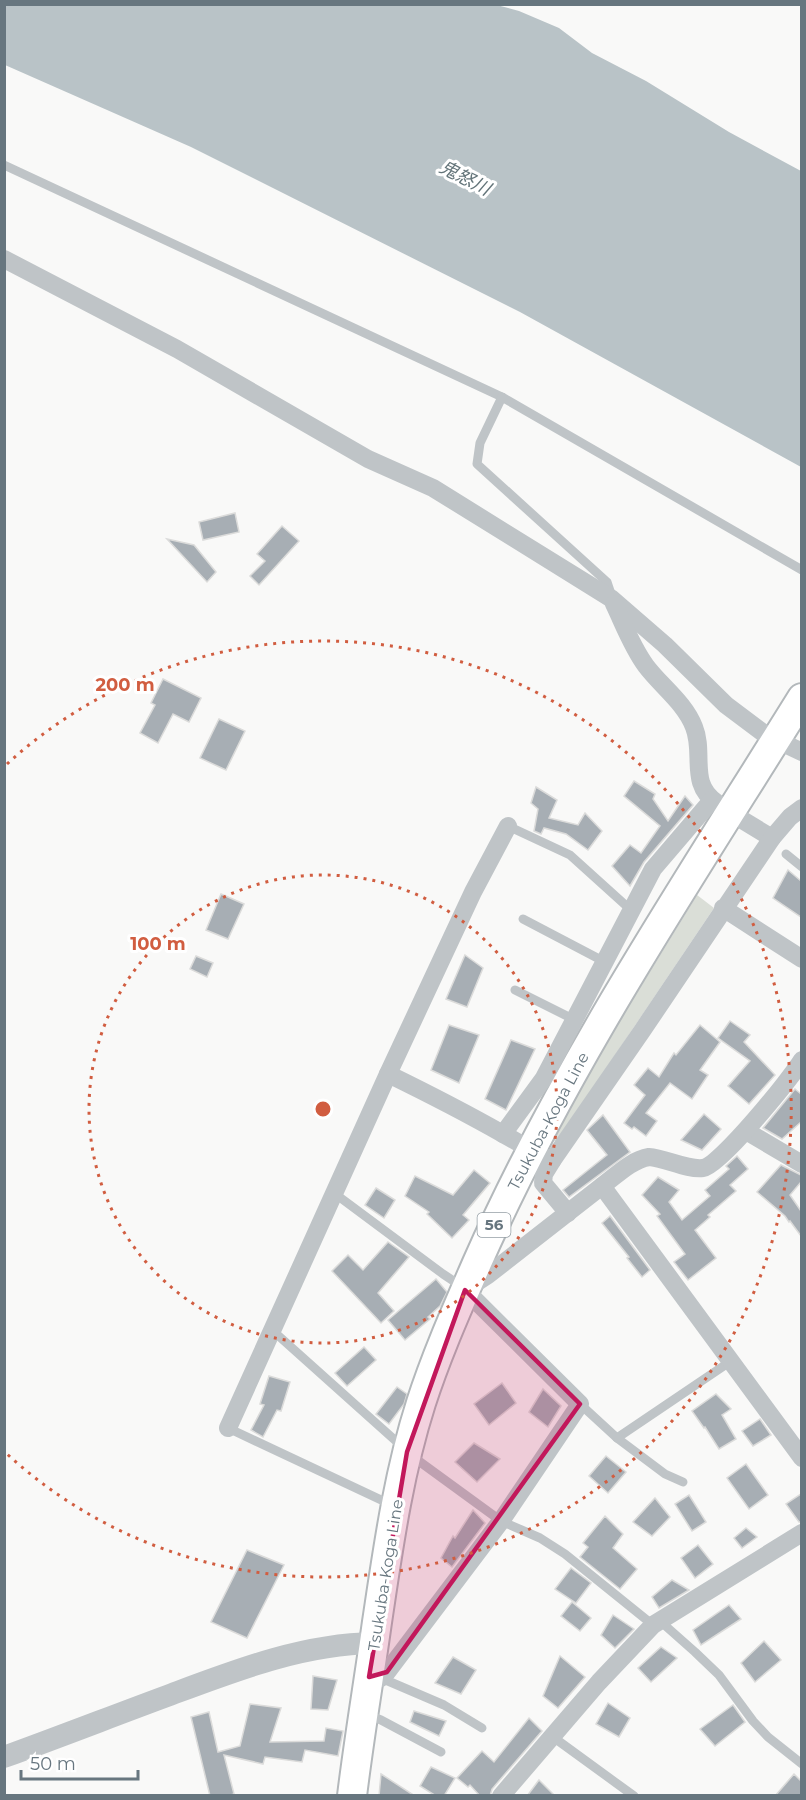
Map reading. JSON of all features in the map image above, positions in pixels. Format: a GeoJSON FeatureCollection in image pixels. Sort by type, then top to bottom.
{"type":"FeatureCollection","features":[{"type":"Feature","properties":{"kind":"main road","name":"Tsukuba-Koga Line"},"geometry":{"type":"LineString","coordinates":[[352,1796],[362,1714],[375,1677],[374,1643],[407,1452],[432,1374],[465,1290],[500,1212],[541,1156],[588,1045],[797,706]]}},
{"type":"Feature","properties":{"kind":"street"},"geometry":{"type":"LineString","coordinates":[[4,259],[177,350],[368,459],[433,488],[612,599],[657,638],[726,705],[775,740],[801,752]]}},
{"type":"Feature","properties":{"kind":"street"},"geometry":{"type":"LineString","coordinates":[[503,1134],[544,1078],[653,869],[715,802],[699,778],[698,740],[687,712],[646,666],[633,646],[612,599]]}},
{"type":"Feature","properties":{"kind":"street"},"geometry":{"type":"LineString","coordinates":[[568,1213],[543,1183],[541,1156],[642,1031],[772,838],[801,808]]}},
{"type":"Feature","properties":{"kind":"street"},"geometry":{"type":"LineString","coordinates":[[744,820],[772,838]]}},
{"type":"Feature","properties":{"kind":"street"},"geometry":{"type":"LineString","coordinates":[[228,1428],[388,1074],[473,892],[508,826]]}},
{"type":"Feature","properties":{"kind":"street"},"geometry":{"type":"LineString","coordinates":[[723,908],[801,959]]}},
{"type":"Feature","properties":{"kind":"street"},"geometry":{"type":"LineString","coordinates":[[375,1677],[393,1664],[501,1521],[580,1404],[465,1290],[488,1275],[641,1158],[649,1156],[705,1168],[720,1158],[746,1131],[801,1060]]}},
{"type":"Feature","properties":{"kind":"street"},"geometry":{"type":"LineString","coordinates":[[388,1074],[541,1156]]}},
{"type":"Feature","properties":{"kind":"street"},"geometry":{"type":"LineString","coordinates":[[746,1131],[801,1164]]}},
{"type":"Feature","properties":{"kind":"street"},"geometry":{"type":"LineString","coordinates":[[602,1186],[801,1458]]}},
{"type":"Feature","properties":{"kind":"street"},"geometry":{"type":"LineString","coordinates":[[501,1796],[599,1682],[656,1623],[801,1533]]}},
{"type":"Feature","properties":{"kind":"street"},"geometry":{"type":"LineString","coordinates":[[4,1757],[277,1657],[322,1647],[374,1643]]}},
{"type":"Feature","properties":{"kind":"lane"},"geometry":{"type":"LineString","coordinates":[[4,165],[502,396],[801,570]]}},
{"type":"Feature","properties":{"kind":"lane"},"geometry":{"type":"LineString","coordinates":[[502,396],[480,443],[477,464],[607,582],[612,599]]}},
{"type":"Feature","properties":{"kind":"lane"},"geometry":{"type":"LineString","coordinates":[[508,826],[570,855],[632,911]]}},
{"type":"Feature","properties":{"kind":"lane"},"geometry":{"type":"LineString","coordinates":[[786,854],[801,867]]}},
{"type":"Feature","properties":{"kind":"lane"},"geometry":{"type":"LineString","coordinates":[[523,919],[605,962]]}},
{"type":"Feature","properties":{"kind":"lane"},"geometry":{"type":"LineString","coordinates":[[515,990],[575,1020]]}},
{"type":"Feature","properties":{"kind":"lane"},"geometry":{"type":"LineString","coordinates":[[334,1193],[465,1290]]}},
{"type":"Feature","properties":{"kind":"lane"},"geometry":{"type":"LineString","coordinates":[[272,1330],[407,1452],[501,1521],[540,1538],[565,1554],[695,1652],[719,1675],[753,1721],[768,1737],[801,1764]]}},
{"type":"Feature","properties":{"kind":"lane"},"geometry":{"type":"LineString","coordinates":[[617,1438],[731,1361]]}},
{"type":"Feature","properties":{"kind":"lane"},"geometry":{"type":"LineString","coordinates":[[580,1404],[617,1438],[665,1474],[683,1482]]}},
{"type":"Feature","properties":{"kind":"lane"},"geometry":{"type":"LineString","coordinates":[[228,1428],[396,1507]]}},
{"type":"Feature","properties":{"kind":"lane"},"geometry":{"type":"LineString","coordinates":[[375,1677],[444,1705],[482,1728]]}},
{"type":"Feature","properties":{"kind":"lane"},"geometry":{"type":"LineString","coordinates":[[362,1714],[381,1720],[441,1752]]}},
{"type":"Feature","properties":{"kind":"lane"},"geometry":{"type":"LineString","coordinates":[[553,1737],[634,1796]]}},
{"type":"Feature","properties":{"kind":"highlighted area"},"geometry":{"type":"Polygon","coordinates":[[[465,1290],[580,1404],[387,1672],[369,1677],[407,1452],[465,1290]]]}},
{"type":"Feature","properties":{"kind":"shaded area"},"geometry":{"type":"Polygon","coordinates":[[[697,895],[714,908],[556,1143],[553,1139],[595,1061],[697,895]]]}},
{"type":"Feature","properties":{"kind":"water","name":"鬼怒川"},"geometry":{"type":"Polygon","coordinates":[[[493,4],[519,11],[559,28],[592,53],[646,81],[729,132],[801,171],[801,467],[520,312],[191,147],[5,65],[5,5],[493,4]]]}},
{"type":"Feature","properties":{"kind":"building"},"geometry":{"type":"Polygon","coordinates":[[[235,513],[239,532],[203,540],[199,522],[235,513]]]}},
{"type":"Feature","properties":{"kind":"building"},"geometry":{"type":"Polygon","coordinates":[[[282,526],[299,541],[259,585],[250,576],[265,561],[257,554],[282,526]]]}},
{"type":"Feature","properties":{"kind":"building"},"geometry":{"type":"Polygon","coordinates":[[[167,539],[194,545],[216,572],[207,582],[167,539]]]}},
{"type":"Feature","properties":{"kind":"building"},"geometry":{"type":"Polygon","coordinates":[[[163,679],[201,698],[189,722],[173,714],[158,743],[140,733],[155,705],[151,703],[163,679]]]}},
{"type":"Feature","properties":{"kind":"building"},"geometry":{"type":"Polygon","coordinates":[[[219,719],[245,731],[226,770],[200,758],[219,719]]]}},
{"type":"Feature","properties":{"kind":"building"},"geometry":{"type":"Polygon","coordinates":[[[634,781],[655,794],[653,799],[668,821],[685,796],[693,805],[644,862],[630,886],[612,866],[630,845],[641,853],[660,826],[624,796],[634,781]]]}},
{"type":"Feature","properties":{"kind":"building"},"geometry":{"type":"Polygon","coordinates":[[[536,787],[557,800],[549,818],[578,825],[585,813],[602,831],[588,850],[566,834],[544,828],[541,834],[534,831],[538,809],[531,803],[536,787]]]}},
{"type":"Feature","properties":{"kind":"building"},"geometry":{"type":"Polygon","coordinates":[[[788,870],[801,881],[801,917],[773,898],[788,870]]]}},
{"type":"Feature","properties":{"kind":"building"},"geometry":{"type":"Polygon","coordinates":[[[221,894],[244,904],[228,939],[206,930],[221,894]]]}},
{"type":"Feature","properties":{"kind":"building"},"geometry":{"type":"Polygon","coordinates":[[[465,955],[483,968],[467,1007],[446,999],[465,955]]]}},
{"type":"Feature","properties":{"kind":"building"},"geometry":{"type":"Polygon","coordinates":[[[196,956],[213,963],[207,977],[190,969],[196,956]]]}},
{"type":"Feature","properties":{"kind":"building"},"geometry":{"type":"Polygon","coordinates":[[[730,1021],[750,1035],[744,1042],[775,1075],[749,1104],[728,1086],[750,1061],[718,1038],[730,1021]]]}},
{"type":"Feature","properties":{"kind":"building"},"geometry":{"type":"Polygon","coordinates":[[[449,1025],[479,1035],[459,1083],[431,1070],[449,1025]]]}},
{"type":"Feature","properties":{"kind":"building"},"geometry":{"type":"Polygon","coordinates":[[[700,1025],[720,1042],[700,1070],[708,1075],[692,1099],[670,1083],[646,1113],[657,1121],[646,1136],[634,1127],[632,1129],[624,1123],[645,1095],[634,1085],[648,1068],[659,1077],[674,1053],[676,1055],[700,1025]]]}},
{"type":"Feature","properties":{"kind":"building"},"geometry":{"type":"Polygon","coordinates":[[[511,1040],[535,1049],[506,1110],[485,1099],[511,1040]]]}},
{"type":"Feature","properties":{"kind":"building"},"geometry":{"type":"Polygon","coordinates":[[[795,1089],[801,1094],[801,1122],[782,1139],[763,1128],[795,1089]]]}},
{"type":"Feature","properties":{"kind":"building"},"geometry":{"type":"Polygon","coordinates":[[[704,1114],[721,1129],[702,1150],[681,1140],[704,1114]]]}},
{"type":"Feature","properties":{"kind":"building"},"geometry":{"type":"Polygon","coordinates":[[[603,1115],[630,1152],[569,1197],[563,1190],[607,1155],[587,1130],[603,1115]]]}},
{"type":"Feature","properties":{"kind":"building"},"geometry":{"type":"Polygon","coordinates":[[[737,1156],[748,1169],[730,1185],[736,1191],[708,1215],[710,1217],[695,1230],[716,1258],[688,1280],[674,1262],[685,1254],[657,1216],[660,1214],[642,1195],[658,1177],[679,1190],[669,1202],[682,1220],[710,1196],[705,1190],[729,1169],[726,1166],[737,1156]]]}},
{"type":"Feature","properties":{"kind":"building"},"geometry":{"type":"Polygon","coordinates":[[[781,1165],[801,1175],[801,1182],[790,1195],[801,1211],[801,1236],[785,1216],[757,1192],[781,1165]]]}},
{"type":"Feature","properties":{"kind":"building"},"geometry":{"type":"Polygon","coordinates":[[[474,1170],[490,1183],[463,1215],[469,1220],[452,1238],[427,1214],[429,1212],[405,1196],[415,1176],[453,1195],[474,1170]]]}},
{"type":"Feature","properties":{"kind":"building"},"geometry":{"type":"Polygon","coordinates":[[[376,1188],[395,1200],[384,1218],[365,1205],[376,1188]]]}},
{"type":"Feature","properties":{"kind":"building"},"geometry":{"type":"Polygon","coordinates":[[[610,1216],[650,1270],[642,1277],[602,1223],[610,1216]]]}},
{"type":"Feature","properties":{"kind":"building"},"geometry":{"type":"Polygon","coordinates":[[[388,1242],[409,1257],[378,1293],[394,1311],[381,1323],[332,1271],[348,1255],[363,1270],[388,1242]]]}},
{"type":"Feature","properties":{"kind":"building"},"geometry":{"type":"Polygon","coordinates":[[[436,1279],[447,1292],[440,1306],[428,1317],[430,1319],[405,1340],[388,1320],[436,1279]]]}},
{"type":"Feature","properties":{"kind":"building"},"geometry":{"type":"Polygon","coordinates":[[[364,1347],[376,1360],[347,1386],[335,1373],[364,1347]]]}},
{"type":"Feature","properties":{"kind":"building"},"geometry":{"type":"Polygon","coordinates":[[[269,1376],[290,1382],[281,1411],[277,1410],[263,1437],[251,1430],[264,1405],[260,1404],[269,1376]]]}},
{"type":"Feature","properties":{"kind":"building"},"geometry":{"type":"Polygon","coordinates":[[[502,1383],[516,1403],[489,1425],[474,1404],[502,1383]]]}},
{"type":"Feature","properties":{"kind":"building"},"geometry":{"type":"Polygon","coordinates":[[[397,1387],[407,1394],[404,1404],[389,1424],[376,1414],[397,1387]]]}},
{"type":"Feature","properties":{"kind":"building"},"geometry":{"type":"Polygon","coordinates":[[[543,1389],[561,1406],[548,1427],[529,1412],[543,1389]]]}},
{"type":"Feature","properties":{"kind":"building"},"geometry":{"type":"Polygon","coordinates":[[[716,1394],[731,1409],[722,1415],[736,1439],[719,1449],[692,1411],[716,1394]]]}},
{"type":"Feature","properties":{"kind":"building"},"geometry":{"type":"Polygon","coordinates":[[[760,1419],[771,1435],[753,1446],[742,1431],[760,1419]]]}},
{"type":"Feature","properties":{"kind":"building"},"geometry":{"type":"Polygon","coordinates":[[[474,1443],[500,1459],[477,1482],[455,1462],[474,1443]]]}},
{"type":"Feature","properties":{"kind":"building"},"geometry":{"type":"Polygon","coordinates":[[[606,1456],[626,1472],[608,1493],[589,1476],[606,1456]]]}},
{"type":"Feature","properties":{"kind":"building"},"geometry":{"type":"Polygon","coordinates":[[[746,1464],[768,1495],[749,1509],[727,1478],[746,1464]]]}},
{"type":"Feature","properties":{"kind":"building"},"geometry":{"type":"Polygon","coordinates":[[[801,1494],[801,1522],[799,1522],[786,1504],[801,1494]]]}},
{"type":"Feature","properties":{"kind":"building"},"geometry":{"type":"Polygon","coordinates":[[[689,1495],[706,1522],[692,1531],[675,1504],[689,1495]]]}},
{"type":"Feature","properties":{"kind":"building"},"geometry":{"type":"Polygon","coordinates":[[[655,1498],[670,1517],[652,1536],[633,1522],[655,1498]]]}},
{"type":"Feature","properties":{"kind":"building"},"geometry":{"type":"Polygon","coordinates":[[[473,1510],[485,1523],[452,1567],[441,1558],[453,1536],[455,1538],[473,1510]]]}},
{"type":"Feature","properties":{"kind":"building"},"geometry":{"type":"Polygon","coordinates":[[[605,1516],[623,1534],[613,1548],[637,1569],[620,1589],[580,1557],[588,1547],[583,1543],[605,1516]]]}},
{"type":"Feature","properties":{"kind":"building"},"geometry":{"type":"Polygon","coordinates":[[[746,1528],[757,1537],[742,1548],[734,1538],[746,1528]]]}},
{"type":"Feature","properties":{"kind":"building"},"geometry":{"type":"Polygon","coordinates":[[[698,1545],[713,1564],[695,1578],[681,1558],[698,1545]]]}},
{"type":"Feature","properties":{"kind":"building"},"geometry":{"type":"Polygon","coordinates":[[[247,1550],[284,1565],[247,1638],[211,1622],[247,1550]]]}},
{"type":"Feature","properties":{"kind":"building"},"geometry":{"type":"Polygon","coordinates":[[[571,1568],[591,1583],[576,1603],[555,1589],[571,1568]]]}},
{"type":"Feature","properties":{"kind":"building"},"geometry":{"type":"Polygon","coordinates":[[[672,1580],[689,1590],[659,1608],[652,1597],[672,1580]]]}},
{"type":"Feature","properties":{"kind":"building"},"geometry":{"type":"Polygon","coordinates":[[[572,1602],[591,1618],[580,1631],[561,1616],[572,1602]]]}},
{"type":"Feature","properties":{"kind":"building"},"geometry":{"type":"Polygon","coordinates":[[[729,1605],[741,1619],[701,1645],[693,1630],[729,1605]]]}},
{"type":"Feature","properties":{"kind":"building"},"geometry":{"type":"Polygon","coordinates":[[[613,1615],[634,1629],[615,1648],[601,1635],[613,1615]]]}},
{"type":"Feature","properties":{"kind":"building"},"geometry":{"type":"Polygon","coordinates":[[[764,1641],[781,1660],[755,1682],[741,1663],[764,1641]]]}},
{"type":"Feature","properties":{"kind":"building"},"geometry":{"type":"Polygon","coordinates":[[[661,1647],[677,1658],[651,1682],[638,1668],[661,1647]]]}},
{"type":"Feature","properties":{"kind":"building"},"geometry":{"type":"Polygon","coordinates":[[[560,1656],[585,1677],[558,1708],[543,1696],[560,1656]]]}},
{"type":"Feature","properties":{"kind":"building"},"geometry":{"type":"Polygon","coordinates":[[[453,1657],[476,1670],[461,1694],[435,1683],[453,1657]]]}},
{"type":"Feature","properties":{"kind":"building"},"geometry":{"type":"Polygon","coordinates":[[[313,1676],[337,1680],[328,1710],[311,1709],[313,1676]]]}},
{"type":"Feature","properties":{"kind":"building"},"geometry":{"type":"Polygon","coordinates":[[[608,1703],[630,1718],[619,1737],[596,1724],[608,1703]]]}},
{"type":"Feature","properties":{"kind":"building"},"geometry":{"type":"Polygon","coordinates":[[[250,1704],[281,1708],[270,1742],[324,1741],[326,1728],[343,1731],[338,1756],[305,1750],[302,1762],[265,1757],[263,1764],[224,1755],[234,1794],[210,1796],[191,1717],[209,1712],[218,1752],[240,1746],[250,1704]]]}},
{"type":"Feature","properties":{"kind":"building"},"geometry":{"type":"Polygon","coordinates":[[[733,1705],[745,1722],[715,1746],[700,1729],[733,1705]]]}},
{"type":"Feature","properties":{"kind":"building"},"geometry":{"type":"Polygon","coordinates":[[[414,1711],[446,1721],[439,1736],[410,1722],[414,1711]]]}},
{"type":"Feature","properties":{"kind":"building"},"geometry":{"type":"Polygon","coordinates":[[[529,1718],[542,1731],[492,1789],[490,1796],[480,1796],[470,1785],[468,1787],[457,1778],[482,1751],[494,1762],[529,1718]]]}},
{"type":"Feature","properties":{"kind":"building"},"geometry":{"type":"Polygon","coordinates":[[[431,1767],[455,1778],[444,1796],[436,1796],[420,1786],[431,1767]]]}},
{"type":"Feature","properties":{"kind":"building"},"geometry":{"type":"Polygon","coordinates":[[[381,1774],[415,1796],[379,1796],[381,1774]]]}},
{"type":"Feature","properties":{"kind":"building"},"geometry":{"type":"Polygon","coordinates":[[[794,1774],[801,1781],[801,1796],[775,1796],[794,1774]]]}},
{"type":"Feature","properties":{"kind":"building"},"geometry":{"type":"Polygon","coordinates":[[[539,1780],[555,1796],[527,1796],[539,1780]]]}}]}
